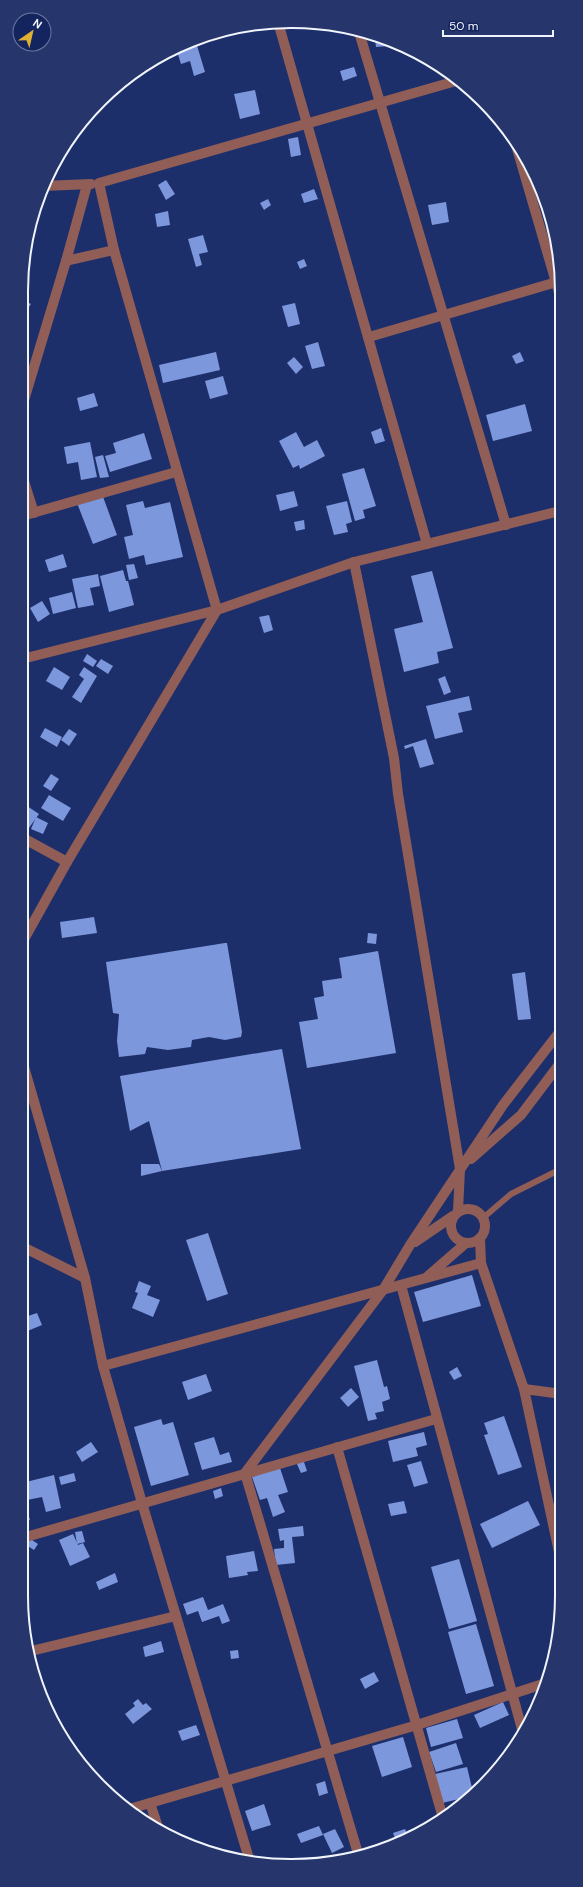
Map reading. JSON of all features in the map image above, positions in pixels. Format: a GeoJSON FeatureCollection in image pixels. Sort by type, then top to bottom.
{"type":"FeatureCollection","features":[{"type":"Feature","properties":{"kind":"street"},"geometry":{"type":"LineString","coordinates":[[280,29],[427,544]]}},
{"type":"Feature","properties":{"kind":"street"},"geometry":{"type":"LineString","coordinates":[[361,37],[506,525]]}},
{"type":"Feature","properties":{"kind":"street"},"geometry":{"type":"LineString","coordinates":[[50,186],[87,185],[99,183],[452,82]]}},
{"type":"Feature","properties":{"kind":"street"},"geometry":{"type":"LineString","coordinates":[[28,935],[67,862],[217,610],[176,472],[114,250],[99,183]]}},
{"type":"Feature","properties":{"kind":"street"},"geometry":{"type":"LineString","coordinates":[[28,390],[87,185]]}},
{"type":"Feature","properties":{"kind":"street"},"geometry":{"type":"LineString","coordinates":[[534,188],[553,263]]}},
{"type":"Feature","properties":{"kind":"street"},"geometry":{"type":"LineString","coordinates":[[66,260],[114,250]]}},
{"type":"Feature","properties":{"kind":"street"},"geometry":{"type":"LineString","coordinates":[[369,337],[554,282]]}},
{"type":"Feature","properties":{"kind":"street"},"geometry":{"type":"LineString","coordinates":[[28,514],[176,472]]}},
{"type":"Feature","properties":{"kind":"street"},"geometry":{"type":"LineString","coordinates":[[28,494],[34,513]]}},
{"type":"Feature","properties":{"kind":"street"},"geometry":{"type":"LineString","coordinates":[[28,657],[217,610],[354,562],[555,512]]}},
{"type":"Feature","properties":{"kind":"street"},"geometry":{"type":"LineString","coordinates":[[354,562],[394,758],[398,794],[460,1169],[456,1214],[450,1223],[451,1230],[454,1236],[460,1241],[466,1243],[474,1242],[480,1238],[484,1232],[485,1225],[483,1218],[479,1213],[472,1209],[465,1209],[456,1214],[410,1245]]}},
{"type":"Feature","properties":{"kind":"street"},"geometry":{"type":"LineString","coordinates":[[28,841],[67,862]]}},
{"type":"Feature","properties":{"kind":"street"},"geometry":{"type":"LineString","coordinates":[[245,1473],[383,1290],[410,1245],[503,1105],[555,1038]]}},
{"type":"Feature","properties":{"kind":"street"},"geometry":{"type":"LineString","coordinates":[[460,1169],[521,1115],[555,1070]]}},
{"type":"Feature","properties":{"kind":"street"},"geometry":{"type":"LineString","coordinates":[[28,1081],[85,1278],[103,1366],[142,1502],[248,1855]]}},
{"type":"Feature","properties":{"kind":"street"},"geometry":{"type":"LineString","coordinates":[[480,1238],[481,1263],[524,1389],[555,1533]]}},
{"type":"Feature","properties":{"kind":"street"},"geometry":{"type":"LineString","coordinates":[[425,1279],[466,1243]]}},
{"type":"Feature","properties":{"kind":"street"},"geometry":{"type":"LineString","coordinates":[[28,1250],[85,1278]]}},
{"type":"Feature","properties":{"kind":"street"},"geometry":{"type":"LineString","coordinates":[[103,1366],[481,1263]]}},
{"type":"Feature","properties":{"kind":"street"},"geometry":{"type":"LineString","coordinates":[[401,1285],[436,1419],[521,1725]]}},
{"type":"Feature","properties":{"kind":"street"},"geometry":{"type":"LineString","coordinates":[[524,1389],[555,1393]]}},
{"type":"Feature","properties":{"kind":"street"},"geometry":{"type":"LineString","coordinates":[[28,1536],[142,1502],[436,1419]]}},
{"type":"Feature","properties":{"kind":"street"},"geometry":{"type":"LineString","coordinates":[[337,1447],[441,1813]]}},
{"type":"Feature","properties":{"kind":"street"},"geometry":{"type":"LineString","coordinates":[[245,1473],[356,1851]]}},
{"type":"Feature","properties":{"kind":"street"},"geometry":{"type":"LineString","coordinates":[[34,1650],[176,1616]]}},
{"type":"Feature","properties":{"kind":"street"},"geometry":{"type":"LineString","coordinates":[[135,1808],[417,1725],[539,1685]]}},
{"type":"Feature","properties":{"kind":"street"},"geometry":{"type":"LineString","coordinates":[[150,1803],[156,1822]]}},
{"type":"Feature","properties":{"kind":"lane"},"geometry":{"type":"LineString","coordinates":[[483,1218],[512,1194],[555,1172]]}},
{"type":"Feature","properties":{"kind":"building"},"geometry":{"type":"Polygon","coordinates":[[[375,42],[387,46],[376,47],[375,42]]]}},
{"type":"Feature","properties":{"kind":"building"},"geometry":{"type":"Polygon","coordinates":[[[197,46],[205,72],[194,76],[190,61],[181,64],[178,54],[197,46]]]}},
{"type":"Feature","properties":{"kind":"building"},"geometry":{"type":"Polygon","coordinates":[[[354,67],[357,76],[343,81],[340,71],[354,67]]]}},
{"type":"Feature","properties":{"kind":"building"},"geometry":{"type":"Polygon","coordinates":[[[255,90],[260,114],[240,119],[234,94],[255,90]]]}},
{"type":"Feature","properties":{"kind":"building"},"geometry":{"type":"Polygon","coordinates":[[[298,137],[301,155],[291,157],[288,139],[298,137]]]}},
{"type":"Feature","properties":{"kind":"building"},"geometry":{"type":"Polygon","coordinates":[[[166,180],[175,194],[166,200],[158,185],[166,180]]]}},
{"type":"Feature","properties":{"kind":"building"},"geometry":{"type":"Polygon","coordinates":[[[314,189],[318,199],[304,203],[301,194],[314,189]]]}},
{"type":"Feature","properties":{"kind":"building"},"geometry":{"type":"Polygon","coordinates":[[[268,199],[271,205],[264,210],[260,203],[268,199]]]}},
{"type":"Feature","properties":{"kind":"building"},"geometry":{"type":"Polygon","coordinates":[[[446,202],[449,222],[432,225],[428,205],[446,202]]]}},
{"type":"Feature","properties":{"kind":"building"},"geometry":{"type":"Polygon","coordinates":[[[168,211],[170,225],[157,227],[155,214],[168,211]]]}},
{"type":"Feature","properties":{"kind":"building"},"geometry":{"type":"Polygon","coordinates":[[[203,235],[208,252],[199,254],[202,265],[196,267],[188,239],[203,235]]]}},
{"type":"Feature","properties":{"kind":"building"},"geometry":{"type":"Polygon","coordinates":[[[304,259],[307,266],[300,269],[297,262],[304,259]]]}},
{"type":"Feature","properties":{"kind":"building"},"geometry":{"type":"Polygon","coordinates":[[[295,303],[300,324],[288,327],[282,306],[295,303]]]}},
{"type":"Feature","properties":{"kind":"building"},"geometry":{"type":"Polygon","coordinates":[[[318,342],[325,366],[312,369],[305,346],[318,342]]]}},
{"type":"Feature","properties":{"kind":"building"},"geometry":{"type":"Polygon","coordinates":[[[216,352],[220,370],[163,383],[159,365],[216,352]]]}},
{"type":"Feature","properties":{"kind":"building"},"geometry":{"type":"Polygon","coordinates":[[[520,352],[524,361],[516,364],[512,356],[520,352]]]}},
{"type":"Feature","properties":{"kind":"building"},"geometry":{"type":"Polygon","coordinates":[[[294,357],[303,367],[296,374],[287,363],[294,357]]]}},
{"type":"Feature","properties":{"kind":"building"},"geometry":{"type":"Polygon","coordinates":[[[223,376],[228,394],[210,399],[205,381],[223,376]]]}},
{"type":"Feature","properties":{"kind":"building"},"geometry":{"type":"Polygon","coordinates":[[[94,393],[98,406],[80,411],[77,398],[94,393]]]}},
{"type":"Feature","properties":{"kind":"building"},"geometry":{"type":"Polygon","coordinates":[[[525,404],[532,431],[493,441],[486,415],[525,404]]]}},
{"type":"Feature","properties":{"kind":"building"},"geometry":{"type":"Polygon","coordinates":[[[381,428],[385,441],[375,444],[371,432],[381,428]]]}},
{"type":"Feature","properties":{"kind":"building"},"geometry":{"type":"Polygon","coordinates":[[[296,432],[304,447],[317,440],[325,456],[300,469],[299,465],[293,468],[279,441],[296,432]]]}},
{"type":"Feature","properties":{"kind":"building"},"geometry":{"type":"Polygon","coordinates":[[[144,433],[152,459],[110,472],[105,456],[116,453],[113,443],[144,433]]]}},
{"type":"Feature","properties":{"kind":"building"},"geometry":{"type":"Polygon","coordinates":[[[90,442],[97,477],[81,480],[78,462],[67,464],[64,447],[90,442]]]}},
{"type":"Feature","properties":{"kind":"building"},"geometry":{"type":"Polygon","coordinates":[[[103,455],[109,477],[100,478],[95,457],[103,455]]]}},
{"type":"Feature","properties":{"kind":"building"},"geometry":{"type":"Polygon","coordinates":[[[364,468],[376,506],[363,510],[365,518],[355,521],[342,474],[364,468]]]}},
{"type":"Feature","properties":{"kind":"building"},"geometry":{"type":"Polygon","coordinates":[[[294,491],[298,506],[280,511],[276,495],[294,491]]]}},
{"type":"Feature","properties":{"kind":"building"},"geometry":{"type":"Polygon","coordinates":[[[102,494],[117,535],[93,544],[77,503],[102,494]]]}},
{"type":"Feature","properties":{"kind":"building"},"geometry":{"type":"Polygon","coordinates":[[[143,501],[145,508],[170,502],[183,557],[146,565],[144,555],[129,559],[124,537],[133,535],[126,505],[143,501]]]}},
{"type":"Feature","properties":{"kind":"building"},"geometry":{"type":"Polygon","coordinates":[[[347,501],[352,522],[346,524],[348,532],[334,535],[326,506],[347,501]]]}},
{"type":"Feature","properties":{"kind":"building"},"geometry":{"type":"Polygon","coordinates":[[[304,520],[305,529],[296,531],[294,522],[304,520]]]}},
{"type":"Feature","properties":{"kind":"building"},"geometry":{"type":"Polygon","coordinates":[[[63,554],[67,567],[49,572],[45,560],[63,554]]]}},
{"type":"Feature","properties":{"kind":"building"},"geometry":{"type":"Polygon","coordinates":[[[134,564],[138,578],[129,580],[126,565],[134,564]]]}},
{"type":"Feature","properties":{"kind":"building"},"geometry":{"type":"Polygon","coordinates":[[[123,570],[126,581],[128,581],[134,605],[109,612],[100,576],[123,570]]]}},
{"type":"Feature","properties":{"kind":"building"},"geometry":{"type":"Polygon","coordinates":[[[432,571],[453,648],[437,652],[439,663],[404,672],[394,629],[423,622],[411,576],[432,571]]]}},
{"type":"Feature","properties":{"kind":"building"},"geometry":{"type":"Polygon","coordinates":[[[98,574],[100,586],[90,588],[94,605],[78,608],[72,579],[98,574]]]}},
{"type":"Feature","properties":{"kind":"building"},"geometry":{"type":"Polygon","coordinates":[[[72,592],[76,608],[53,614],[49,598],[72,592]]]}},
{"type":"Feature","properties":{"kind":"building"},"geometry":{"type":"Polygon","coordinates":[[[42,601],[50,614],[38,622],[30,608],[42,601]]]}},
{"type":"Feature","properties":{"kind":"building"},"geometry":{"type":"Polygon","coordinates":[[[269,615],[273,630],[264,633],[259,617],[269,615]]]}},
{"type":"Feature","properties":{"kind":"building"},"geometry":{"type":"Polygon","coordinates":[[[87,654],[97,661],[93,667],[83,661],[87,654]]]}},
{"type":"Feature","properties":{"kind":"building"},"geometry":{"type":"Polygon","coordinates":[[[101,659],[113,666],[108,674],[96,666],[101,659]]]}},
{"type":"Feature","properties":{"kind":"building"},"geometry":{"type":"Polygon","coordinates":[[[54,667],[70,677],[62,690],[46,681],[54,667]]]}},
{"type":"Feature","properties":{"kind":"building"},"geometry":{"type":"Polygon","coordinates":[[[84,667],[97,676],[81,703],[72,697],[84,679],[79,675],[84,667]]]}},
{"type":"Feature","properties":{"kind":"building"},"geometry":{"type":"Polygon","coordinates":[[[445,676],[451,692],[444,695],[438,679],[445,676]]]}},
{"type":"Feature","properties":{"kind":"building"},"geometry":{"type":"Polygon","coordinates":[[[469,696],[472,710],[458,713],[463,732],[435,739],[426,706],[469,696]]]}},
{"type":"Feature","properties":{"kind":"building"},"geometry":{"type":"Polygon","coordinates":[[[45,728],[62,737],[57,747],[40,737],[45,728]]]}},
{"type":"Feature","properties":{"kind":"building"},"geometry":{"type":"Polygon","coordinates":[[[69,729],[77,734],[69,746],[61,740],[69,729]]]}},
{"type":"Feature","properties":{"kind":"building"},"geometry":{"type":"Polygon","coordinates":[[[426,739],[434,764],[420,768],[413,746],[405,749],[404,746],[426,739]]]}},
{"type":"Feature","properties":{"kind":"building"},"geometry":{"type":"Polygon","coordinates":[[[51,774],[59,779],[51,791],[43,786],[51,774]]]}},
{"type":"Feature","properties":{"kind":"building"},"geometry":{"type":"Polygon","coordinates":[[[49,795],[71,808],[63,821],[41,808],[49,795]]]}},
{"type":"Feature","properties":{"kind":"building"},"geometry":{"type":"Polygon","coordinates":[[[28,807],[39,814],[28,829],[28,807]]]}},
{"type":"Feature","properties":{"kind":"building"},"geometry":{"type":"Polygon","coordinates":[[[36,817],[48,823],[43,834],[31,829],[36,817]]]}},
{"type":"Feature","properties":{"kind":"building"},"geometry":{"type":"Polygon","coordinates":[[[94,917],[97,933],[62,938],[60,922],[94,917]]]}},
{"type":"Feature","properties":{"kind":"building"},"geometry":{"type":"Polygon","coordinates":[[[368,933],[377,934],[376,944],[367,943],[368,933]]]}},
{"type":"Feature","properties":{"kind":"building"},"geometry":{"type":"Polygon","coordinates":[[[227,943],[242,1032],[241,1037],[225,1040],[209,1037],[192,1040],[191,1047],[168,1050],[147,1047],[145,1054],[119,1057],[117,1041],[119,1014],[113,1013],[106,962],[227,943]]]}},
{"type":"Feature","properties":{"kind":"building"},"geometry":{"type":"Polygon","coordinates":[[[378,951],[396,1053],[307,1068],[299,1022],[318,1019],[314,998],[324,996],[322,981],[342,978],[339,958],[378,951]]]}},
{"type":"Feature","properties":{"kind":"building"},"geometry":{"type":"Polygon","coordinates":[[[525,972],[531,1019],[518,1020],[512,974],[525,972]]]}},
{"type":"Feature","properties":{"kind":"building"},"geometry":{"type":"Polygon","coordinates":[[[282,1049],[301,1149],[162,1171],[149,1121],[130,1131],[120,1076],[282,1049]]]}},
{"type":"Feature","properties":{"kind":"building"},"geometry":{"type":"Polygon","coordinates":[[[141,1164],[159,1164],[162,1171],[141,1176],[141,1164]]]}},
{"type":"Feature","properties":{"kind":"building"},"geometry":{"type":"Polygon","coordinates":[[[208,1233],[228,1294],[207,1301],[186,1240],[208,1233]]]}},
{"type":"Feature","properties":{"kind":"building"},"geometry":{"type":"Polygon","coordinates":[[[472,1275],[481,1306],[423,1322],[414,1292],[472,1275]]]}},
{"type":"Feature","properties":{"kind":"building"},"geometry":{"type":"Polygon","coordinates":[[[139,1281],[151,1286],[147,1295],[160,1300],[153,1317],[132,1308],[138,1293],[135,1292],[139,1281]]]}},
{"type":"Feature","properties":{"kind":"building"},"geometry":{"type":"Polygon","coordinates":[[[37,1313],[42,1325],[28,1331],[28,1316],[37,1313]]]}},
{"type":"Feature","properties":{"kind":"building"},"geometry":{"type":"Polygon","coordinates":[[[377,1360],[384,1387],[387,1386],[390,1399],[382,1402],[384,1411],[375,1413],[377,1419],[368,1421],[354,1366],[377,1360]]]}},
{"type":"Feature","properties":{"kind":"building"},"geometry":{"type":"Polygon","coordinates":[[[457,1367],[462,1376],[454,1380],[449,1372],[457,1367]]]}},
{"type":"Feature","properties":{"kind":"building"},"geometry":{"type":"Polygon","coordinates":[[[206,1374],[212,1391],[188,1400],[182,1382],[206,1374]]]}},
{"type":"Feature","properties":{"kind":"building"},"geometry":{"type":"Polygon","coordinates":[[[351,1388],[359,1397],[348,1407],[340,1398],[351,1388]]]}},
{"type":"Feature","properties":{"kind":"building"},"geometry":{"type":"Polygon","coordinates":[[[504,1416],[522,1467],[498,1475],[484,1435],[488,1434],[484,1423],[504,1416]]]}},
{"type":"Feature","properties":{"kind":"building"},"geometry":{"type":"Polygon","coordinates":[[[161,1419],[163,1425],[173,1422],[189,1475],[151,1486],[134,1427],[161,1419]]]}},
{"type":"Feature","properties":{"kind":"building"},"geometry":{"type":"Polygon","coordinates":[[[424,1432],[427,1445],[416,1448],[418,1456],[393,1462],[388,1441],[424,1432]]]}},
{"type":"Feature","properties":{"kind":"building"},"geometry":{"type":"Polygon","coordinates":[[[214,1437],[220,1455],[229,1452],[232,1462],[202,1470],[194,1443],[214,1437]]]}},
{"type":"Feature","properties":{"kind":"building"},"geometry":{"type":"Polygon","coordinates":[[[91,1442],[98,1452],[82,1462],[76,1452],[91,1442]]]}},
{"type":"Feature","properties":{"kind":"building"},"geometry":{"type":"Polygon","coordinates":[[[303,1459],[307,1471],[301,1473],[296,1462],[303,1459]]]}},
{"type":"Feature","properties":{"kind":"building"},"geometry":{"type":"Polygon","coordinates":[[[421,1461],[428,1483],[414,1487],[407,1465],[421,1461]]]}},
{"type":"Feature","properties":{"kind":"building"},"geometry":{"type":"Polygon","coordinates":[[[280,1468],[288,1492],[278,1495],[285,1512],[273,1517],[267,1498],[260,1500],[252,1477],[280,1468]]]}},
{"type":"Feature","properties":{"kind":"building"},"geometry":{"type":"Polygon","coordinates":[[[74,1473],[76,1481],[61,1485],[59,1477],[74,1473]]]}},
{"type":"Feature","properties":{"kind":"building"},"geometry":{"type":"Polygon","coordinates":[[[54,1475],[61,1508],[46,1512],[42,1497],[28,1500],[28,1482],[54,1475]]]}},
{"type":"Feature","properties":{"kind":"building"},"geometry":{"type":"Polygon","coordinates":[[[221,1488],[223,1496],[215,1499],[213,1491],[221,1488]]]}},
{"type":"Feature","properties":{"kind":"building"},"geometry":{"type":"Polygon","coordinates":[[[404,1501],[407,1513],[391,1516],[388,1504],[404,1501]]]}},
{"type":"Feature","properties":{"kind":"building"},"geometry":{"type":"Polygon","coordinates":[[[528,1501],[540,1525],[492,1548],[480,1524],[528,1501]]]}},
{"type":"Feature","properties":{"kind":"building"},"geometry":{"type":"Polygon","coordinates":[[[303,1526],[304,1536],[292,1537],[295,1563],[276,1565],[274,1549],[284,1548],[284,1540],[280,1541],[278,1529],[303,1526]]]}},
{"type":"Feature","properties":{"kind":"building"},"geometry":{"type":"Polygon","coordinates":[[[82,1531],[85,1542],[77,1544],[75,1532],[82,1531]]]}},
{"type":"Feature","properties":{"kind":"building"},"geometry":{"type":"Polygon","coordinates":[[[73,1534],[78,1545],[83,1543],[90,1557],[70,1566],[59,1540],[73,1534]]]}},
{"type":"Feature","properties":{"kind":"building"},"geometry":{"type":"Polygon","coordinates":[[[29,1538],[38,1544],[34,1550],[28,1546],[29,1538]]]}},
{"type":"Feature","properties":{"kind":"building"},"geometry":{"type":"Polygon","coordinates":[[[254,1551],[258,1571],[247,1572],[248,1575],[229,1578],[226,1556],[254,1551]]]}},
{"type":"Feature","properties":{"kind":"building"},"geometry":{"type":"Polygon","coordinates":[[[459,1559],[477,1621],[449,1629],[431,1567],[459,1559]]]}},
{"type":"Feature","properties":{"kind":"building"},"geometry":{"type":"Polygon","coordinates":[[[115,1573],[118,1582],[99,1590],[96,1582],[115,1573]]]}},
{"type":"Feature","properties":{"kind":"building"},"geometry":{"type":"Polygon","coordinates":[[[203,1597],[208,1610],[223,1604],[230,1621],[222,1624],[219,1616],[202,1622],[198,1611],[187,1615],[183,1604],[203,1597]]]}},
{"type":"Feature","properties":{"kind":"building"},"geometry":{"type":"Polygon","coordinates":[[[476,1624],[494,1686],[466,1694],[448,1632],[476,1624]]]}},
{"type":"Feature","properties":{"kind":"building"},"geometry":{"type":"Polygon","coordinates":[[[161,1641],[164,1652],[145,1657],[143,1647],[161,1641]]]}},
{"type":"Feature","properties":{"kind":"building"},"geometry":{"type":"Polygon","coordinates":[[[238,1650],[239,1658],[231,1659],[230,1651],[238,1650]]]}},
{"type":"Feature","properties":{"kind":"building"},"geometry":{"type":"Polygon","coordinates":[[[374,1672],[379,1681],[365,1689],[360,1679],[374,1672]]]}},
{"type":"Feature","properties":{"kind":"building"},"geometry":{"type":"Polygon","coordinates":[[[138,1699],[143,1705],[146,1703],[152,1709],[133,1724],[125,1714],[135,1706],[133,1703],[138,1699]]]}},
{"type":"Feature","properties":{"kind":"building"},"geometry":{"type":"Polygon","coordinates":[[[503,1702],[509,1715],[480,1728],[474,1715],[503,1702]]]}},
{"type":"Feature","properties":{"kind":"building"},"geometry":{"type":"Polygon","coordinates":[[[457,1719],[463,1738],[431,1747],[426,1728],[457,1719]]]}},
{"type":"Feature","properties":{"kind":"building"},"geometry":{"type":"Polygon","coordinates":[[[196,1725],[200,1735],[182,1741],[178,1731],[196,1725]]]}},
{"type":"Feature","properties":{"kind":"building"},"geometry":{"type":"Polygon","coordinates":[[[403,1737],[412,1767],[382,1777],[372,1746],[403,1737]]]}},
{"type":"Feature","properties":{"kind":"building"},"geometry":{"type":"Polygon","coordinates":[[[456,1743],[463,1764],[436,1772],[429,1752],[456,1743]]]}},
{"type":"Feature","properties":{"kind":"building"},"geometry":{"type":"Polygon","coordinates":[[[467,1767],[472,1788],[459,1799],[442,1803],[435,1774],[467,1767]]]}},
{"type":"Feature","properties":{"kind":"building"},"geometry":{"type":"Polygon","coordinates":[[[325,1781],[328,1793],[319,1796],[316,1784],[325,1781]]]}},
{"type":"Feature","properties":{"kind":"building"},"geometry":{"type":"Polygon","coordinates":[[[264,1804],[271,1825],[252,1831],[245,1811],[264,1804]]]}},
{"type":"Feature","properties":{"kind":"building"},"geometry":{"type":"Polygon","coordinates":[[[319,1826],[323,1835],[301,1843],[297,1834],[319,1826]]]}},
{"type":"Feature","properties":{"kind":"building"},"geometry":{"type":"Polygon","coordinates":[[[335,1829],[344,1847],[332,1853],[323,1834],[335,1829]]]}},
{"type":"Feature","properties":{"kind":"building"},"geometry":{"type":"Polygon","coordinates":[[[405,1829],[407,1833],[395,1838],[393,1833],[405,1829]]]}}]}
